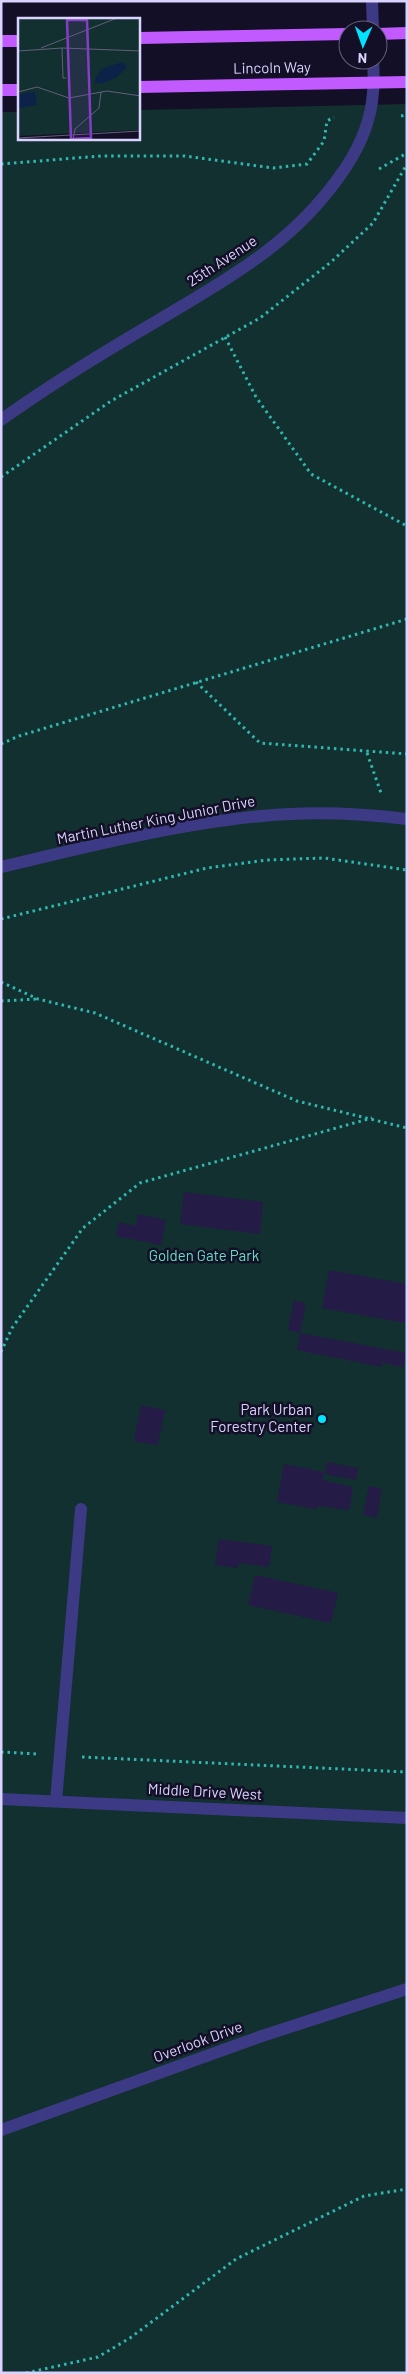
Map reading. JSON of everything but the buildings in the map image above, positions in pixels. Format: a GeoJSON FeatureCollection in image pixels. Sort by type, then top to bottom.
{"type":"FeatureCollection","features":[{"type":"Feature","properties":{"kind":"main road"},"geometry":{"type":"LineString","coordinates":[[388,34],[407,33]]}},
{"type":"Feature","properties":{"kind":"main road"},"geometry":{"type":"LineString","coordinates":[[140,38],[338,34]]}},
{"type":"Feature","properties":{"kind":"main road"},"geometry":{"type":"LineString","coordinates":[[1,42],[18,41]]}},
{"type":"Feature","properties":{"kind":"main road","name":"Lincoln Way"},"geometry":{"type":"LineString","coordinates":[[140,88],[407,82]]}},
{"type":"Feature","properties":{"kind":"main road"},"geometry":{"type":"LineString","coordinates":[[1,90],[18,90]]}},
{"type":"Feature","properties":{"kind":"street"},"geometry":{"type":"LineString","coordinates":[[372,1],[373,20]]}},
{"type":"Feature","properties":{"kind":"street","name":"25th Avenue"},"geometry":{"type":"LineString","coordinates":[[1,420],[74,371],[241,271],[288,235],[326,196],[356,151],[369,116],[374,70]]}},
{"type":"Feature","properties":{"kind":"street","name":"Martin Luther King Junior Drive"},"geometry":{"type":"LineString","coordinates":[[1,867],[154,834],[262,816],[306,814],[407,819]]}},
{"type":"Feature","properties":{"kind":"street"},"geometry":{"type":"LineString","coordinates":[[56,1801],[80,1509]]}},
{"type":"Feature","properties":{"kind":"street","name":"Middle Drive West"},"geometry":{"type":"LineString","coordinates":[[1,1799],[407,1818]]}},
{"type":"Feature","properties":{"kind":"street","name":"Overlook Drive"},"geometry":{"type":"LineString","coordinates":[[1,2130],[262,2036],[407,1989]]}},
{"type":"Feature","properties":{"kind":"path"},"geometry":{"type":"LineString","coordinates":[[401,116],[407,115]]}},
{"type":"Feature","properties":{"kind":"path"},"geometry":{"type":"LineString","coordinates":[[1,164],[101,156],[185,156],[273,168],[307,164],[324,141],[327,122],[334,117]]}},
{"type":"Feature","properties":{"kind":"path"},"geometry":{"type":"LineString","coordinates":[[379,169],[407,153]]}},
{"type":"Feature","properties":{"kind":"path"},"geometry":{"type":"LineString","coordinates":[[1,477],[111,401],[260,318],[331,262],[373,223],[407,164]]}},
{"type":"Feature","properties":{"kind":"path"},"geometry":{"type":"LineString","coordinates":[[226,337],[256,397],[311,474],[407,526]]}},
{"type":"Feature","properties":{"kind":"path"},"geometry":{"type":"LineString","coordinates":[[1,744],[19,736],[407,620]]}},
{"type":"Feature","properties":{"kind":"path"},"geometry":{"type":"LineString","coordinates":[[196,682],[260,743],[367,753],[407,754]]}},
{"type":"Feature","properties":{"kind":"path"},"geometry":{"type":"LineString","coordinates":[[367,753],[390,817]]}},
{"type":"Feature","properties":{"kind":"path"},"geometry":{"type":"LineString","coordinates":[[1,920],[207,868],[267,860],[324,858],[407,870]]}},
{"type":"Feature","properties":{"kind":"path"},"geometry":{"type":"LineString","coordinates":[[1,982],[38,998],[95,1013],[297,1101],[407,1128]]}},
{"type":"Feature","properties":{"kind":"path"},"geometry":{"type":"LineString","coordinates":[[1,1001],[38,998]]}},
{"type":"Feature","properties":{"kind":"path"},"geometry":{"type":"LineString","coordinates":[[1,1352],[12,1328],[82,1228],[140,1183],[372,1118]]}},
{"type":"Feature","properties":{"kind":"path"},"geometry":{"type":"LineString","coordinates":[[1,1752],[407,1772]]}},
{"type":"Feature","properties":{"kind":"path"},"geometry":{"type":"LineString","coordinates":[[26,2373],[98,2357],[130,2338],[236,2259],[364,2196],[407,2189]]}},
{"type":"Feature","properties":{"kind":"green space","name":"Golden Gate Park"},"geometry":{"type":"Polygon","coordinates":[[[407,104],[407,2373],[1,2373],[1,112],[18,112],[18,140],[140,140],[140,110],[407,104]]]}},
{"type":"Feature","properties":{"kind":"place","name":"Park Urban Forestry Center"},"geometry":{"type":"Point","coordinates":[322,1419]}}]}
